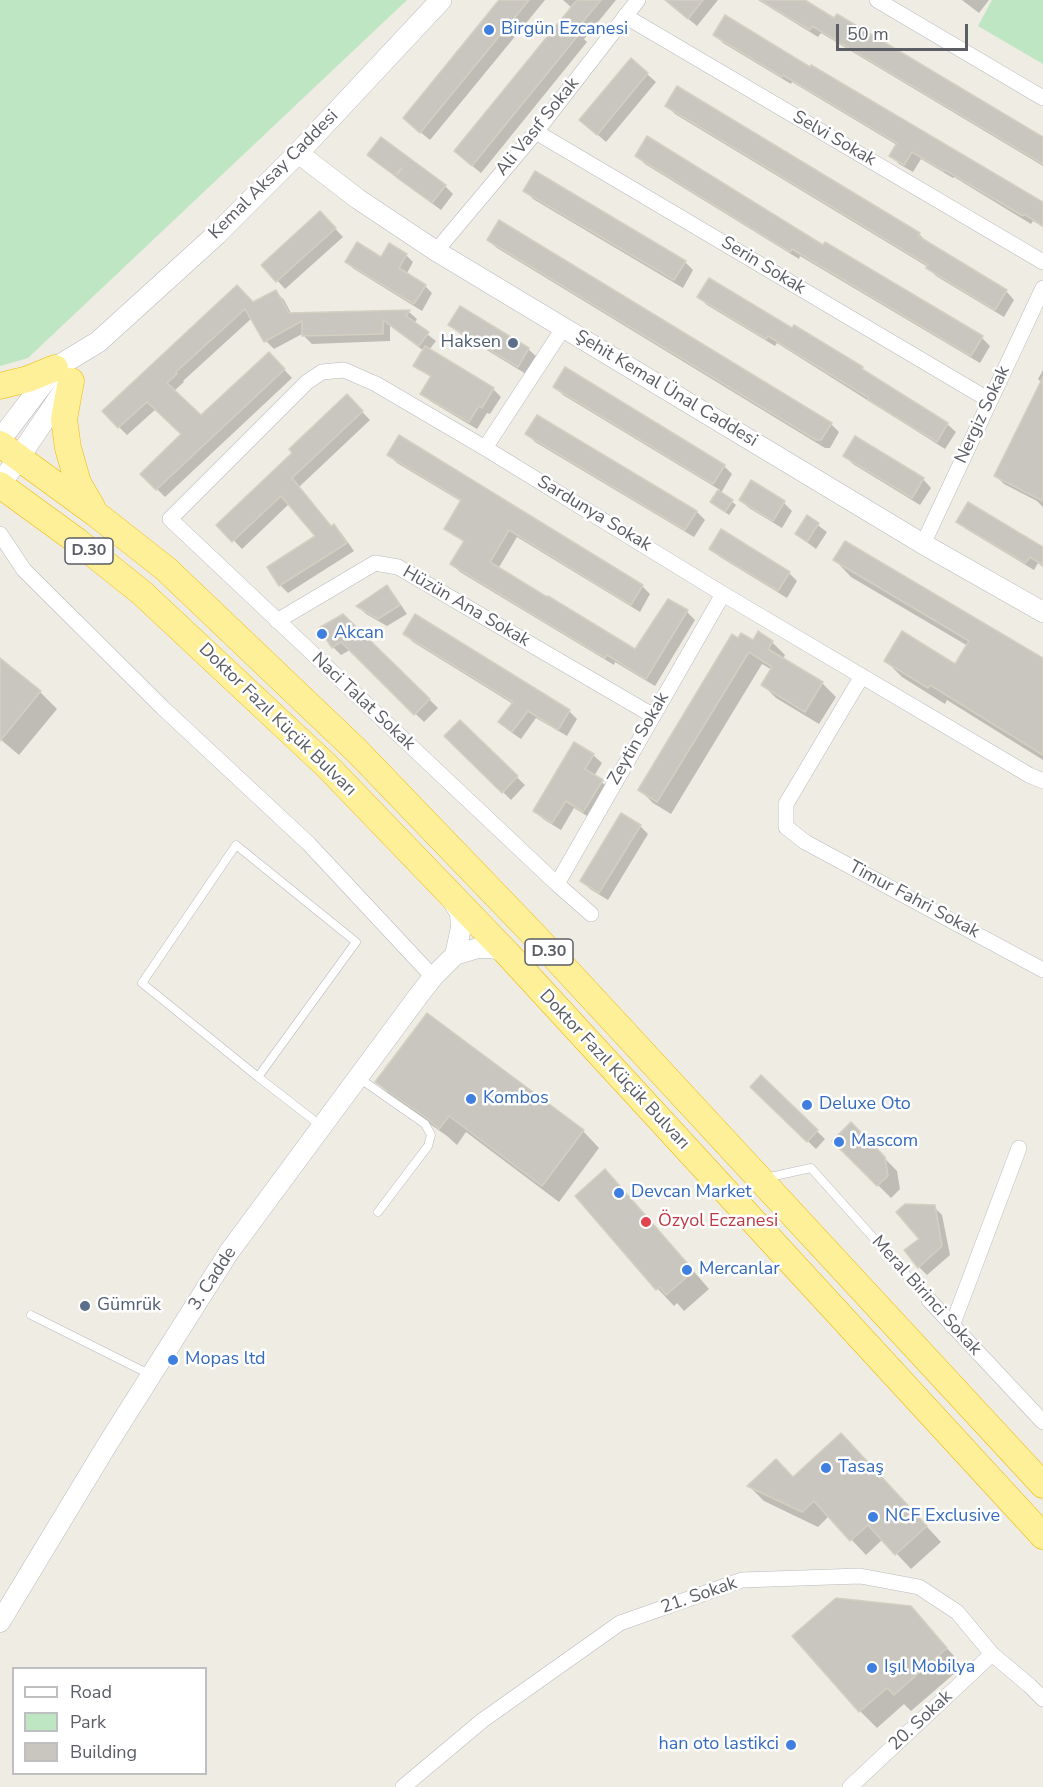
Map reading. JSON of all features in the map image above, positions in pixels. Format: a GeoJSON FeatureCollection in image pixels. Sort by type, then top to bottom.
{"type":"FeatureCollection","features":[{"type":"Feature","properties":{"kind":"highway"},"geometry":{"type":"LineString","coordinates":[[0,386],[63,374],[64,419],[68,448],[78,483],[96,514]]}},
{"type":"Feature","properties":{"kind":"highway","name":"Doktor Fazıl Küçük Bulvarı"},"geometry":{"type":"LineString","coordinates":[[6,447],[166,569],[357,751],[535,936],[1043,1485]]}},
{"type":"Feature","properties":{"kind":"highway","name":"Doktor Fazıl Küçük Bulvarı"},"geometry":{"type":"LineString","coordinates":[[0,485],[77,541],[142,593],[327,766],[505,951],[1043,1536]]}},
{"type":"Feature","properties":{"kind":"main road","name":"Kemal Aksay Caddesi"},"geometry":{"type":"LineString","coordinates":[[0,485],[6,447],[63,374],[217,234],[298,153],[441,0]]}},
{"type":"Feature","properties":{"kind":"street","name":"Ali Vasıf Sokak"},"geometry":{"type":"LineString","coordinates":[[436,251],[536,132],[638,0]]}},
{"type":"Feature","properties":{"kind":"street"},"geometry":{"type":"LineString","coordinates":[[877,0],[1043,98]]}},
{"type":"Feature","properties":{"kind":"street","name":"Selvi Sokak"},"geometry":{"type":"LineString","coordinates":[[626,16],[1043,262]]}},
{"type":"Feature","properties":{"kind":"street","name":"Serin Sokak"},"geometry":{"type":"LineString","coordinates":[[536,132],[989,400]]}},
{"type":"Feature","properties":{"kind":"street","name":"Şehit Kemal Ünal Caddesi"},"geometry":{"type":"LineString","coordinates":[[298,153],[358,200],[436,251],[923,544],[1043,612]]}},
{"type":"Feature","properties":{"kind":"street","name":"Nergiz Sokak"},"geometry":{"type":"LineString","coordinates":[[923,544],[1043,288]]}},
{"type":"Feature","properties":{"kind":"street"},"geometry":{"type":"LineString","coordinates":[[485,448],[564,327]]}},
{"type":"Feature","properties":{"kind":"street","name":"Sardunya Sokak"},"geometry":{"type":"LineString","coordinates":[[170,519],[307,382],[322,372],[344,370],[376,384],[485,448],[723,594],[1043,781]]}},
{"type":"Feature","properties":{"kind":"street","name":"Naci Talat Sokak"},"geometry":{"type":"LineString","coordinates":[[170,519],[557,884]]}},
{"type":"Feature","properties":{"kind":"street"},"geometry":{"type":"LineString","coordinates":[[0,534],[24,570],[163,708],[309,844],[433,977]]}},
{"type":"Feature","properties":{"kind":"street","name":"Hüzün Ana Sokak"},"geometry":{"type":"LineString","coordinates":[[277,621],[375,563],[398,567],[652,715]]}},
{"type":"Feature","properties":{"kind":"street","name":"Zeytin Sokak"},"geometry":{"type":"LineString","coordinates":[[557,884],[723,594]]}},
{"type":"Feature","properties":{"kind":"street","name":"Timur Fahri Sokak"},"geometry":{"type":"LineString","coordinates":[[862,676],[786,804],[786,827],[805,842],[1043,970]]}},
{"type":"Feature","properties":{"kind":"street"},"geometry":{"type":"LineString","coordinates":[[557,884],[591,914]]}},
{"type":"Feature","properties":{"kind":"street"},"geometry":{"type":"LineString","coordinates":[[446,890],[460,913],[461,928],[455,955],[478,948],[505,951]]}},
{"type":"Feature","properties":{"kind":"street","name":"3. Cadde"},"geometry":{"type":"LineString","coordinates":[[3,1611],[229,1252],[433,977],[455,955]]}},
{"type":"Feature","properties":{"kind":"street"},"geometry":{"type":"LineString","coordinates":[[952,1326],[1019,1148]]}},
{"type":"Feature","properties":{"kind":"street","name":"Meral Birinci Sokak"},"geometry":{"type":"LineString","coordinates":[[929,1300],[1043,1422]]}},
{"type":"Feature","properties":{"kind":"street","name":"21. Sokak"},"geometry":{"type":"LineString","coordinates":[[403,1787],[483,1720],[620,1623],[742,1580],[860,1576],[919,1587],[957,1612],[992,1654],[1043,1699]]}},
{"type":"Feature","properties":{"kind":"street","name":"20. Sokak"},"geometry":{"type":"LineString","coordinates":[[850,1787],[992,1654]]}},
{"type":"Feature","properties":{"kind":"lane"},"geometry":{"type":"LineString","coordinates":[[258,1077],[356,942],[236,845],[142,983],[258,1077],[321,1126]]}},
{"type":"Feature","properties":{"kind":"lane"},"geometry":{"type":"LineString","coordinates":[[358,1077],[424,1124],[431,1135],[428,1146],[378,1212]]}},
{"type":"Feature","properties":{"kind":"lane","name":"Meral Birinci Sokak"},"geometry":{"type":"LineString","coordinates":[[760,1179],[811,1168],[929,1300]]}},
{"type":"Feature","properties":{"kind":"lane"},"geometry":{"type":"LineString","coordinates":[[31,1315],[151,1375]]}},
{"type":"Feature","properties":{"kind":"green space"},"geometry":{"type":"Polygon","coordinates":[[[0,0],[407,0],[28,358],[0,366],[0,0]]]}},
{"type":"Feature","properties":{"kind":"green space"},"geometry":{"type":"Polygon","coordinates":[[[992,0],[1043,0],[1043,64],[978,26],[992,0]]]}},
{"type":"Feature","properties":{"kind":"building"},"geometry":{"type":"Polygon","coordinates":[[[499,0],[529,0],[420,133],[403,118],[499,0]]]}},
{"type":"Feature","properties":{"kind":"building"},"geometry":{"type":"Polygon","coordinates":[[[577,0],[601,0],[576,30],[580,33],[472,166],[454,151],[577,0]]]}},
{"type":"Feature","properties":{"kind":"building"},"geometry":{"type":"Polygon","coordinates":[[[665,0],[703,0],[688,19],[665,0]]]}},
{"type":"Feature","properties":{"kind":"building"},"geometry":{"type":"Polygon","coordinates":[[[760,0],[805,0],[834,18],[837,14],[1043,137],[1043,164],[812,26],[810,30],[760,0]]]}},
{"type":"Feature","properties":{"kind":"building"},"geometry":{"type":"Polygon","coordinates":[[[725,15],[1043,202],[1043,226],[912,152],[904,165],[889,156],[897,143],[713,35],[725,15]]]}},
{"type":"Feature","properties":{"kind":"building"},"geometry":{"type":"Polygon","coordinates":[[[631,58],[648,73],[597,135],[579,120],[631,58]]]}},
{"type":"Feature","properties":{"kind":"building"},"geometry":{"type":"Polygon","coordinates":[[[677,86],[920,233],[918,236],[1007,290],[995,310],[926,268],[928,265],[665,106],[677,86]]]}},
{"type":"Feature","properties":{"kind":"building"},"geometry":{"type":"Polygon","coordinates":[[[647,136],[823,245],[825,242],[983,336],[971,356],[792,249],[790,252],[635,156],[647,136]]]}},
{"type":"Feature","properties":{"kind":"building"},"geometry":{"type":"Polygon","coordinates":[[[381,137],[446,185],[432,203],[396,177],[402,168],[394,175],[367,155],[381,137]]]}},
{"type":"Feature","properties":{"kind":"building"},"geometry":{"type":"Polygon","coordinates":[[[535,171],[686,261],[674,280],[523,191],[535,171]]]}},
{"type":"Feature","properties":{"kind":"building"},"geometry":{"type":"Polygon","coordinates":[[[320,211],[336,228],[276,282],[261,265],[320,211]]]}},
{"type":"Feature","properties":{"kind":"building"},"geometry":{"type":"Polygon","coordinates":[[[499,220],[832,423],[821,440],[816,440],[487,240],[499,220]]]}},
{"type":"Feature","properties":{"kind":"building"},"geometry":{"type":"Polygon","coordinates":[[[357,242],[381,257],[389,243],[407,254],[399,268],[426,285],[414,304],[345,262],[357,242]]]}},
{"type":"Feature","properties":{"kind":"building"},"geometry":{"type":"Polygon","coordinates":[[[709,278],[792,328],[794,325],[948,423],[937,442],[768,336],[766,339],[697,297],[709,278]]]}},
{"type":"Feature","properties":{"kind":"building"},"geometry":{"type":"Polygon","coordinates":[[[237,285],[253,302],[276,290],[289,313],[410,310],[406,316],[429,332],[419,346],[383,320],[383,334],[302,336],[302,321],[264,342],[245,309],[167,383],[201,415],[269,352],[285,369],[156,490],[140,474],[181,434],[147,402],[118,428],[102,411],[237,285]]]}},
{"type":"Feature","properties":{"kind":"building"},"geometry":{"type":"Polygon","coordinates":[[[460,306],[529,348],[518,367],[448,325],[460,306]]]}},
{"type":"Feature","properties":{"kind":"building"},"geometry":{"type":"Polygon","coordinates":[[[425,346],[494,388],[482,408],[479,406],[469,422],[420,394],[431,376],[413,366],[425,346]]]}},
{"type":"Feature","properties":{"kind":"building"},"geometry":{"type":"Polygon","coordinates":[[[565,367],[725,465],[713,484],[553,387],[565,367]]]}},
{"type":"Feature","properties":{"kind":"building"},"geometry":{"type":"Polygon","coordinates":[[[1043,377],[1043,501],[994,476],[1043,377]]]}},
{"type":"Feature","properties":{"kind":"building"},"geometry":{"type":"Polygon","coordinates":[[[347,394],[363,411],[292,478],[331,526],[334,524],[347,543],[279,586],[267,567],[315,536],[281,496],[232,542],[216,525],[292,453],[289,449],[347,394]]]}},
{"type":"Feature","properties":{"kind":"building"},"geometry":{"type":"Polygon","coordinates":[[[537,415],[697,511],[685,530],[525,434],[537,415]]]}},
{"type":"Feature","properties":{"kind":"building"},"geometry":{"type":"Polygon","coordinates":[[[399,435],[643,585],[631,605],[509,530],[490,562],[547,597],[635,649],[668,599],[688,610],[646,679],[607,655],[605,658],[450,564],[464,541],[444,529],[461,500],[387,455],[399,435]]]}},
{"type":"Feature","properties":{"kind":"building"},"geometry":{"type":"Polygon","coordinates":[[[855,436],[924,478],[912,498],[843,456],[855,436]]]}},
{"type":"Feature","properties":{"kind":"building"},"geometry":{"type":"Polygon","coordinates":[[[751,480],[785,501],[773,521],[739,500],[751,480]]]}},
{"type":"Feature","properties":{"kind":"building"},"geometry":{"type":"Polygon","coordinates":[[[718,490],[733,500],[725,512],[710,502],[718,490]]]}},
{"type":"Feature","properties":{"kind":"building"},"geometry":{"type":"Polygon","coordinates":[[[968,502],[1043,547],[1043,565],[1030,557],[1025,563],[956,522],[968,502]]]}},
{"type":"Feature","properties":{"kind":"building"},"geometry":{"type":"Polygon","coordinates":[[[807,515],[819,523],[807,542],[795,534],[807,515]]]}},
{"type":"Feature","properties":{"kind":"building"},"geometry":{"type":"Polygon","coordinates":[[[721,529],[790,572],[778,591],[709,549],[721,529]]]}},
{"type":"Feature","properties":{"kind":"building"},"geometry":{"type":"Polygon","coordinates":[[[845,541],[1043,658],[1043,755],[930,685],[928,688],[884,661],[902,631],[955,664],[969,641],[833,560],[845,541]]]}},
{"type":"Feature","properties":{"kind":"building"},"geometry":{"type":"Polygon","coordinates":[[[387,585],[400,605],[378,619],[356,606],[387,585]]]}},
{"type":"Feature","properties":{"kind":"building"},"geometry":{"type":"Polygon","coordinates":[[[343,614],[430,699],[414,715],[341,642],[332,648],[319,628],[343,614]]]}},
{"type":"Feature","properties":{"kind":"building"},"geometry":{"type":"Polygon","coordinates":[[[415,614],[570,710],[558,730],[528,711],[512,732],[498,722],[513,702],[403,634],[415,614]]]}},
{"type":"Feature","properties":{"kind":"building"},"geometry":{"type":"Polygon","coordinates":[[[758,631],[773,641],[768,649],[823,682],[805,712],[761,685],[772,667],[749,652],[657,802],[638,790],[732,634],[738,638],[741,633],[753,640],[758,631]]]}},
{"type":"Feature","properties":{"kind":"building"},"geometry":{"type":"Polygon","coordinates":[[[0,658],[41,691],[0,741],[0,658]]]}},
{"type":"Feature","properties":{"kind":"building"},"geometry":{"type":"Polygon","coordinates":[[[460,720],[518,776],[502,793],[444,736],[460,720]]]}},
{"type":"Feature","properties":{"kind":"building"},"geometry":{"type":"Polygon","coordinates":[[[574,742],[594,754],[585,769],[603,780],[583,812],[566,801],[552,823],[533,811],[574,742]]]}},
{"type":"Feature","properties":{"kind":"building"},"geometry":{"type":"Polygon","coordinates":[[[621,813],[641,825],[599,893],[580,881],[621,813]]]}},
{"type":"Feature","properties":{"kind":"building","name":"Kombos"},"geometry":{"type":"Polygon","coordinates":[[[427,1013],[584,1130],[542,1186],[449,1116],[439,1129],[375,1082],[427,1013]]]}},
{"type":"Feature","properties":{"kind":"building"},"geometry":{"type":"Polygon","coordinates":[[[761,1075],[818,1130],[807,1142],[750,1087],[761,1075]]]}},
{"type":"Feature","properties":{"kind":"building"},"geometry":{"type":"Polygon","coordinates":[[[851,1122],[885,1157],[888,1176],[877,1186],[832,1141],[851,1122]]]}},
{"type":"Feature","properties":{"kind":"building"},"geometry":{"type":"Polygon","coordinates":[[[605,1169],[694,1271],[666,1295],[660,1287],[656,1290],[575,1196],[605,1169]]]}},
{"type":"Feature","properties":{"kind":"building"},"geometry":{"type":"Polygon","coordinates":[[[905,1204],[935,1205],[942,1246],[918,1268],[904,1250],[919,1239],[896,1212],[905,1204]]]}},
{"type":"Feature","properties":{"kind":"building"},"geometry":{"type":"Polygon","coordinates":[[[841,1433],[927,1526],[895,1555],[868,1525],[850,1541],[814,1501],[802,1512],[747,1486],[776,1459],[793,1477],[841,1433]]]}},
{"type":"Feature","properties":{"kind":"building","name":"Işıl Mobilya"},"geometry":{"type":"Polygon","coordinates":[[[836,1598],[911,1606],[947,1648],[894,1695],[887,1688],[859,1712],[792,1636],[836,1598]]]}},
{"type":"Feature","properties":{"kind":"place","name":"Birgün Ezcanesi"},"geometry":{"type":"Point","coordinates":[489,30]}},
{"type":"Feature","properties":{"kind":"place","name":"Haksen"},"geometry":{"type":"Point","coordinates":[513,343]}},
{"type":"Feature","properties":{"kind":"place","name":"Akcan"},"geometry":{"type":"Point","coordinates":[322,634]}},
{"type":"Feature","properties":{"kind":"place","name":"Kombos"},"geometry":{"type":"Point","coordinates":[471,1099]}},
{"type":"Feature","properties":{"kind":"place","name":"Deluxe Oto"},"geometry":{"type":"Point","coordinates":[807,1105]}},
{"type":"Feature","properties":{"kind":"place","name":"Mascom"},"geometry":{"type":"Point","coordinates":[839,1142]}},
{"type":"Feature","properties":{"kind":"place","name":"Devcan Market"},"geometry":{"type":"Point","coordinates":[619,1193]}},
{"type":"Feature","properties":{"kind":"place","name":"Özyol Eczanesi"},"geometry":{"type":"Point","coordinates":[646,1222]}},
{"type":"Feature","properties":{"kind":"place","name":"Mercanlar"},"geometry":{"type":"Point","coordinates":[687,1270]}},
{"type":"Feature","properties":{"kind":"place","name":"Gümrük"},"geometry":{"type":"Point","coordinates":[85,1306]}},
{"type":"Feature","properties":{"kind":"place","name":"Mopas ltd"},"geometry":{"type":"Point","coordinates":[173,1360]}},
{"type":"Feature","properties":{"kind":"place","name":"Tasaş"},"geometry":{"type":"Point","coordinates":[826,1468]}},
{"type":"Feature","properties":{"kind":"place","name":"NCF Exclusive"},"geometry":{"type":"Point","coordinates":[873,1517]}},
{"type":"Feature","properties":{"kind":"place","name":"Işıl Mobilya"},"geometry":{"type":"Point","coordinates":[872,1668]}},
{"type":"Feature","properties":{"kind":"place","name":"han oto lastikci"},"geometry":{"type":"Point","coordinates":[791,1745]}}]}
